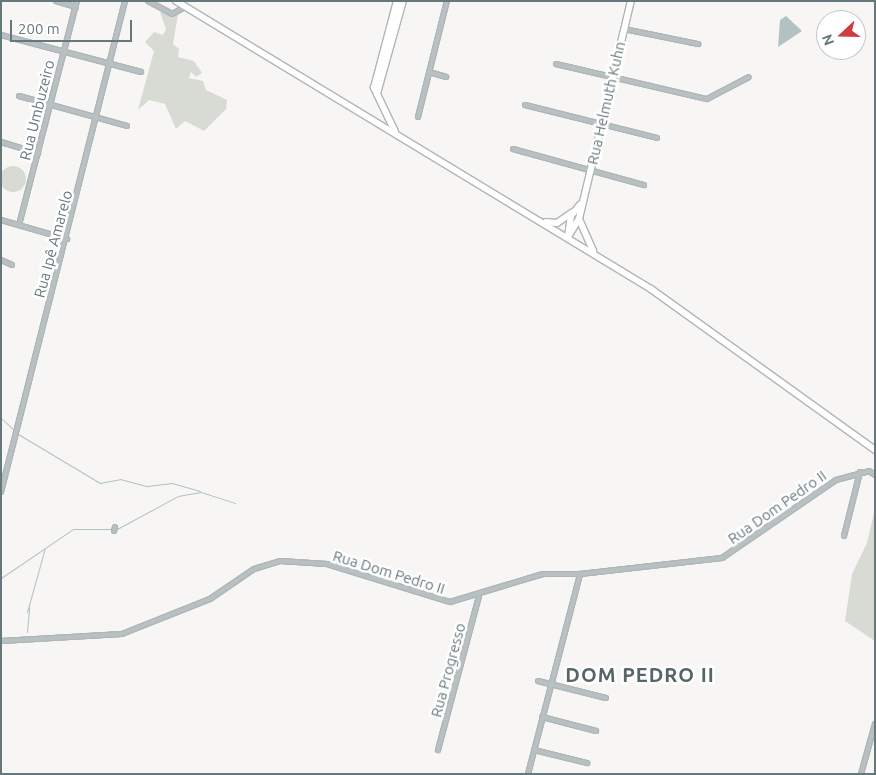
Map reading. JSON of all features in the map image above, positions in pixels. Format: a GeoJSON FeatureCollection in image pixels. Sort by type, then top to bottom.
{"type":"FeatureCollection","features":[{"type":"Feature","properties":{"kind":"main road"},"geometry":{"type":"LineString","coordinates":[[176,1],[187,4],[540,220],[753,359],[875,450]]}},
{"type":"Feature","properties":{"kind":"main road"},"geometry":{"type":"LineString","coordinates":[[395,132],[374,88],[397,1]]}},
{"type":"Feature","properties":{"kind":"main road"},"geometry":{"type":"LineString","coordinates":[[377,94],[403,1]]}},
{"type":"Feature","properties":{"kind":"main road","name":"Rua Helmuth Kuhn"},"geometry":{"type":"LineString","coordinates":[[568,238],[579,219],[580,205],[590,173],[630,1]]}},
{"type":"Feature","properties":{"kind":"main road","name":"Rua Helmuth Kuhn"},"geometry":{"type":"LineString","coordinates":[[573,212],[580,205]]}},
{"type":"Feature","properties":{"kind":"main road"},"geometry":{"type":"LineString","coordinates":[[540,220],[557,223],[573,212]]}},
{"type":"Feature","properties":{"kind":"main road"},"geometry":{"type":"LineString","coordinates":[[568,238],[573,212]]}},
{"type":"Feature","properties":{"kind":"main road"},"geometry":{"type":"LineString","coordinates":[[579,219],[583,236],[599,258]]}},
{"type":"Feature","properties":{"kind":"street"},"geometry":{"type":"LineString","coordinates":[[56,1],[76,6]]}},
{"type":"Feature","properties":{"kind":"street","name":"Rua Umbuzeiro"},"geometry":{"type":"LineString","coordinates":[[19,225],[77,1]]}},
{"type":"Feature","properties":{"kind":"street","name":"Rua Ipê Amarelo"},"geometry":{"type":"LineString","coordinates":[[1,492],[125,1]]}},
{"type":"Feature","properties":{"kind":"street"},"geometry":{"type":"LineString","coordinates":[[148,1],[172,14],[187,4]]}},
{"type":"Feature","properties":{"kind":"street"},"geometry":{"type":"LineString","coordinates":[[418,117],[447,1]]}},
{"type":"Feature","properties":{"kind":"street"},"geometry":{"type":"LineString","coordinates":[[624,28],[698,44]]}},
{"type":"Feature","properties":{"kind":"street"},"geometry":{"type":"LineString","coordinates":[[1,35],[141,72]]}},
{"type":"Feature","properties":{"kind":"street"},"geometry":{"type":"LineString","coordinates":[[556,64],[707,99],[749,77]]}},
{"type":"Feature","properties":{"kind":"street"},"geometry":{"type":"LineString","coordinates":[[429,72],[446,77]]}},
{"type":"Feature","properties":{"kind":"street"},"geometry":{"type":"LineString","coordinates":[[19,96],[127,126]]}},
{"type":"Feature","properties":{"kind":"street"},"geometry":{"type":"LineString","coordinates":[[525,105],[657,138]]}},
{"type":"Feature","properties":{"kind":"street"},"geometry":{"type":"LineString","coordinates":[[1,142],[38,153]]}},
{"type":"Feature","properties":{"kind":"street"},"geometry":{"type":"LineString","coordinates":[[512,149],[590,173],[644,185]]}},
{"type":"Feature","properties":{"kind":"street"},"geometry":{"type":"LineString","coordinates":[[1,220],[66,239]]}},
{"type":"Feature","properties":{"kind":"street"},"geometry":{"type":"LineString","coordinates":[[1,260],[12,265]]}},
{"type":"Feature","properties":{"kind":"street"},"geometry":{"type":"LineString","coordinates":[[844,536],[860,472],[875,475]]}},
{"type":"Feature","properties":{"kind":"street","name":"Rua Dom Pedro II"},"geometry":{"type":"LineString","coordinates":[[1,641],[122,634],[210,600],[254,569],[280,560],[327,564],[450,602],[479,596],[528,576],[580,574],[722,558],[738,551],[825,486],[860,472]]}},
{"type":"Feature","properties":{"kind":"street"},"geometry":{"type":"LineString","coordinates":[[528,774],[580,574]]}},
{"type":"Feature","properties":{"kind":"street","name":"Rua Progresso"},"geometry":{"type":"LineString","coordinates":[[438,750],[479,596]]}},
{"type":"Feature","properties":{"kind":"street"},"geometry":{"type":"LineString","coordinates":[[538,681],[606,698]]}},
{"type":"Feature","properties":{"kind":"street"},"geometry":{"type":"LineString","coordinates":[[542,717],[596,731]]}},
{"type":"Feature","properties":{"kind":"street"},"geometry":{"type":"LineString","coordinates":[[861,774],[875,724]]}},
{"type":"Feature","properties":{"kind":"street"},"geometry":{"type":"LineString","coordinates":[[534,750],[587,763]]}},
{"type":"Feature","properties":{"kind":"shaded area"},"geometry":{"type":"Polygon","coordinates":[[[160,12],[178,15],[173,44],[179,49],[178,57],[194,61],[202,73],[196,77],[191,72],[189,78],[203,81],[206,90],[227,100],[226,109],[204,131],[185,121],[176,129],[165,104],[149,100],[138,110],[154,51],[145,42],[154,32],[163,35],[166,29],[160,12]]]}},
{"type":"Feature","properties":{"kind":"shaded area"},"geometry":{"type":"Polygon","coordinates":[[[786,16],[802,31],[778,47],[780,20],[786,16]]]}},
{"type":"Feature","properties":{"kind":"shaded area"},"geometry":{"type":"Polygon","coordinates":[[[13,166],[22,170],[26,179],[22,188],[13,192],[4,188],[0,179],[4,170],[13,166]]]}},
{"type":"Feature","properties":{"kind":"shaded area"},"geometry":{"type":"Polygon","coordinates":[[[875,508],[875,641],[845,621],[852,574],[867,543],[875,508]]]}},
{"type":"Feature","properties":{"kind":"waterway"},"geometry":{"type":"LineString","coordinates":[[1,418],[15,431]]}},
{"type":"Feature","properties":{"kind":"waterway"},"geometry":{"type":"LineString","coordinates":[[18,434],[100,483],[120,479],[147,486],[172,483],[200,491]]}},
{"type":"Feature","properties":{"kind":"waterway"},"geometry":{"type":"LineString","coordinates":[[117,529],[178,496],[201,492],[235,503]]}},
{"type":"Feature","properties":{"kind":"waterway"},"geometry":{"type":"LineString","coordinates":[[1,578],[73,529],[113,529]]}},
{"type":"Feature","properties":{"kind":"waterway"},"geometry":{"type":"LineString","coordinates":[[27,612],[45,548]]}},
{"type":"Feature","properties":{"kind":"waterway"},"geometry":{"type":"LineString","coordinates":[[27,632],[29,607]]}},
{"type":"Feature","properties":{"kind":"district","name":"DOM PEDRO II"},"geometry":{"type":"Point","coordinates":[640,674]}}]}
